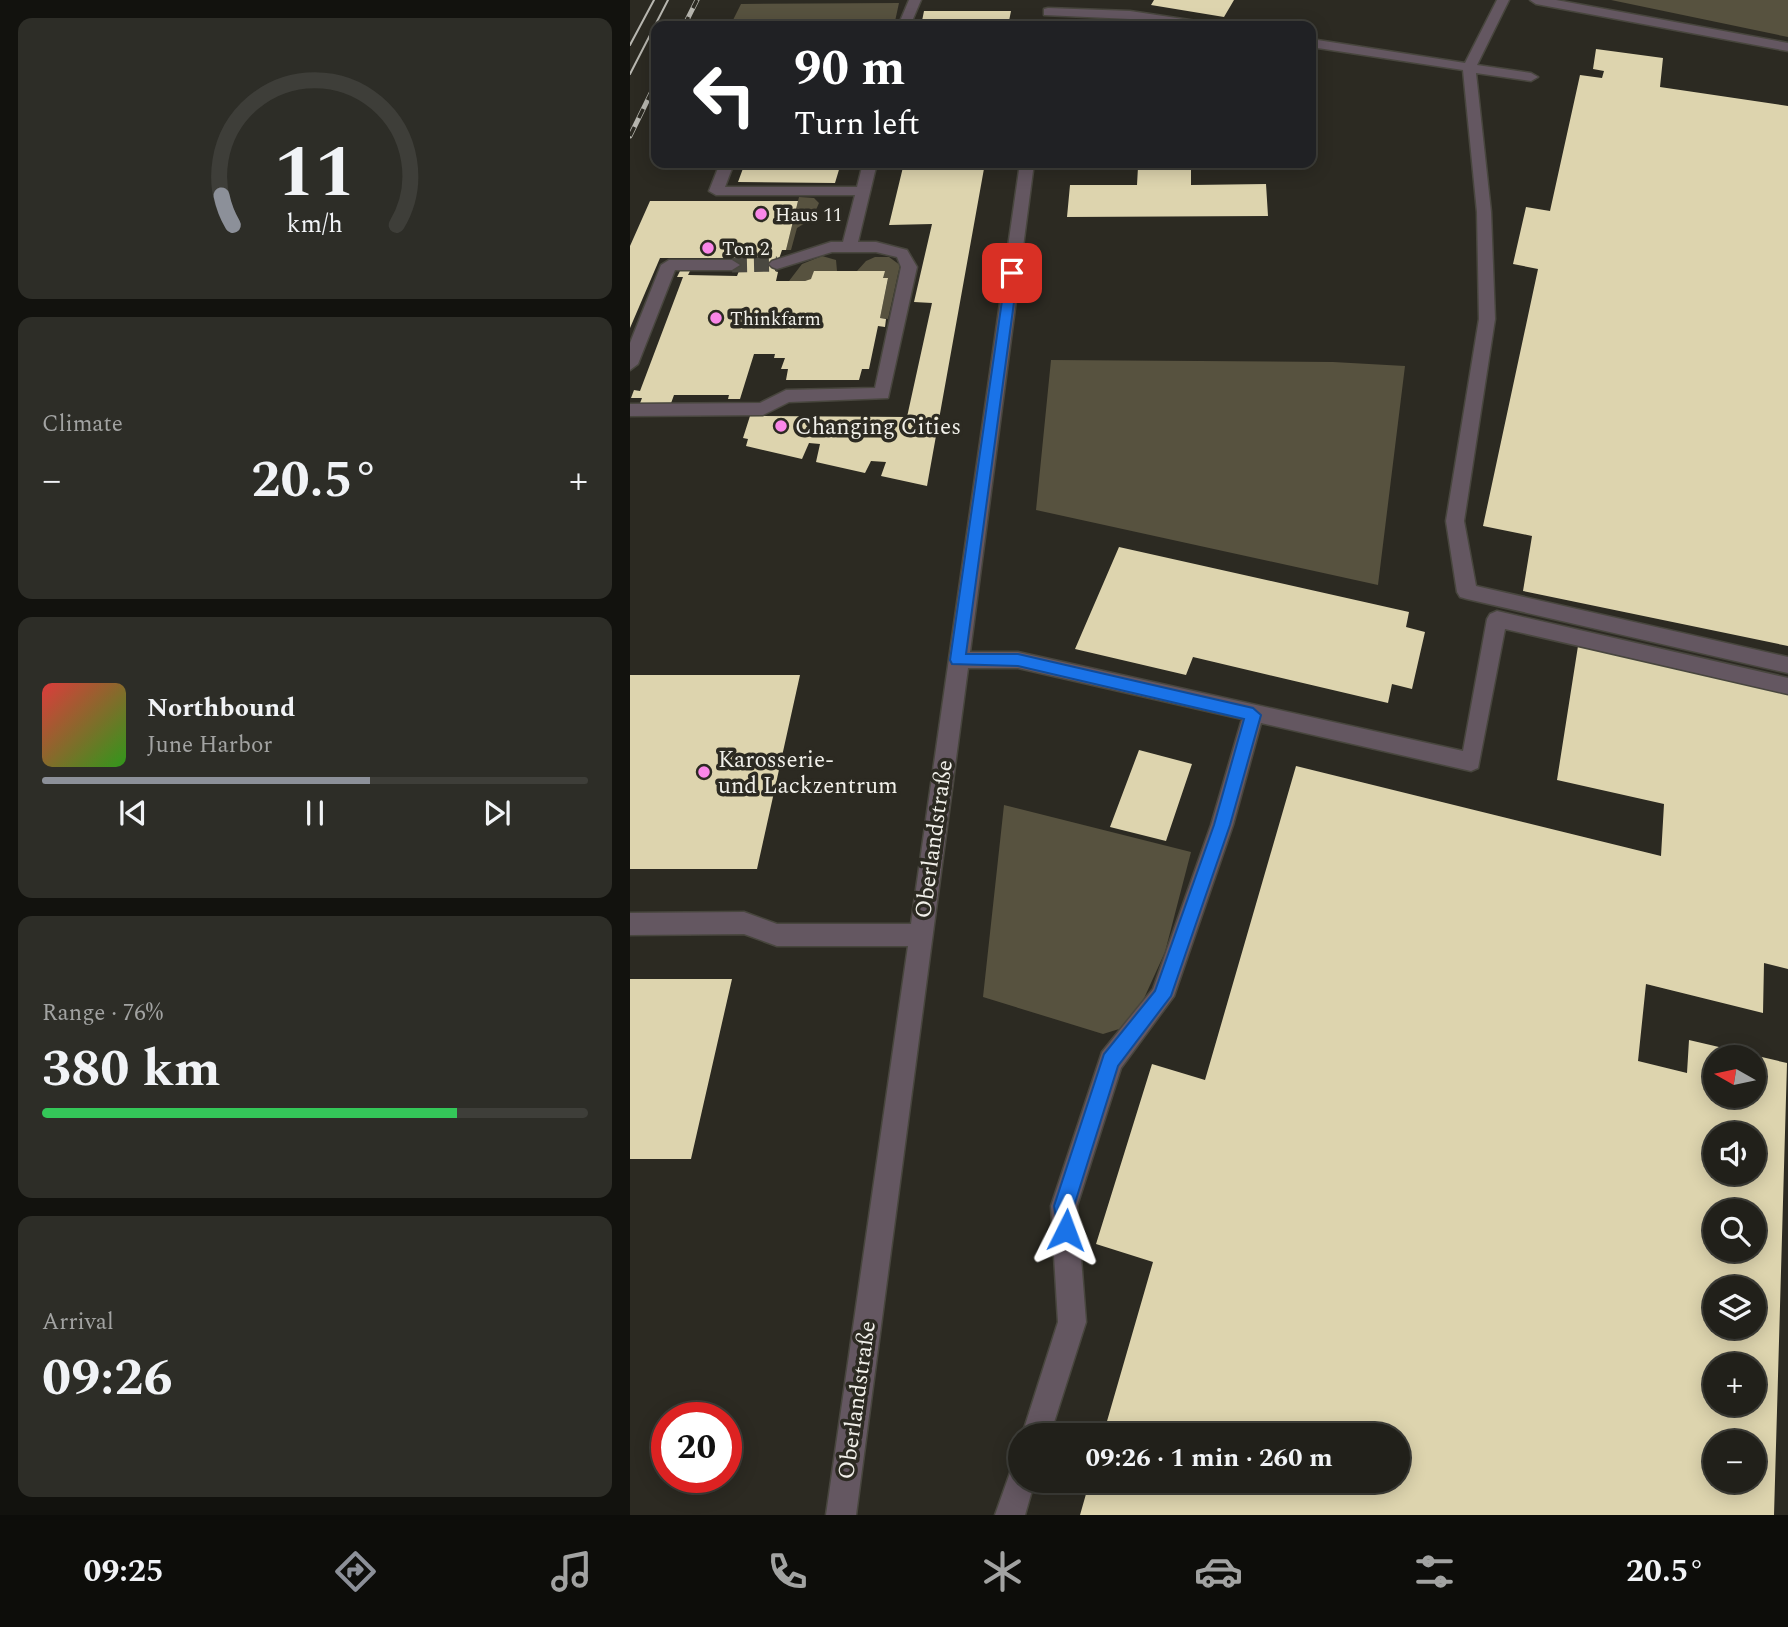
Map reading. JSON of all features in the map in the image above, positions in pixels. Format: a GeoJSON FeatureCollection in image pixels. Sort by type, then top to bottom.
{"type":"FeatureCollection","features":[{"type":"Feature","properties":{"kind":"street"},"geometry":{"type":"LineString","coordinates":[[906,21],[915,0]]}},
{"type":"Feature","properties":{"kind":"street"},"geometry":{"type":"LineString","coordinates":[[1503,0],[1469,67],[1484,212],[1487,319],[1455,521],[1466,592],[1788,665]]}},
{"type":"Feature","properties":{"kind":"street"},"geometry":{"type":"LineString","coordinates":[[1536,0],[1788,47]]}},
{"type":"Feature","properties":{"kind":"street"},"geometry":{"type":"LineString","coordinates":[[1049,6],[1170,21]]}},
{"type":"Feature","properties":{"kind":"street"},"geometry":{"type":"LineString","coordinates":[[1316,44],[1531,77]]}},
{"type":"Feature","properties":{"kind":"street"},"geometry":{"type":"LineString","coordinates":[[725,168],[716,191],[862,191]]}},
{"type":"Feature","properties":{"kind":"street"},"geometry":{"type":"LineString","coordinates":[[849,247],[869,168]]}},
{"type":"Feature","properties":{"kind":"street","name":"Oberlandstraße"},"geometry":{"type":"LineString","coordinates":[[841,1515],[1026,168]]}},
{"type":"Feature","properties":{"kind":"street"},"geometry":{"type":"LineString","coordinates":[[630,410],[762,409],[786,396],[882,394],[909,267],[907,259],[902,253],[890,249],[831,247],[777,264]]}},
{"type":"Feature","properties":{"kind":"street"},"geometry":{"type":"LineString","coordinates":[[630,364],[669,265],[732,265]]}},
{"type":"Feature","properties":{"kind":"street"},"geometry":{"type":"LineString","coordinates":[[957,660],[1018,660],[1471,762],[1497,619],[1788,686]]}},
{"type":"Feature","properties":{"kind":"street"},"geometry":{"type":"LineString","coordinates":[[1040,1423],[1072,1322],[1064,1206],[1111,1061],[1162,996],[1222,825],[1253,715]]}},
{"type":"Feature","properties":{"kind":"street"},"geometry":{"type":"LineString","coordinates":[[630,924],[744,923],[777,935],[920,934]]}},
{"type":"Feature","properties":{"kind":"street"},"geometry":{"type":"LineString","coordinates":[[1010,1515],[1017,1493]]}},
{"type":"Feature","properties":{"kind":"shaded area"},"geometry":{"type":"Polygon","coordinates":[[[1611,0],[1788,0],[1788,37],[1611,0]]]}},
{"type":"Feature","properties":{"kind":"shaded area"},"geometry":{"type":"Polygon","coordinates":[[[899,3],[895,21],[732,21],[741,4],[899,3]]]}},
{"type":"Feature","properties":{"kind":"shaded area"},"geometry":{"type":"Polygon","coordinates":[[[799,197],[814,198],[819,203],[812,219],[797,228],[791,250],[786,250],[799,197]]]}},
{"type":"Feature","properties":{"kind":"shaded area"},"geometry":{"type":"Polygon","coordinates":[[[822,256],[836,260],[837,271],[805,281],[789,281],[802,264],[822,256]]]}},
{"type":"Feature","properties":{"kind":"shaded area"},"geometry":{"type":"Polygon","coordinates":[[[875,257],[889,257],[900,265],[888,319],[880,318],[888,279],[857,271],[866,261],[875,257]]]}},
{"type":"Feature","properties":{"kind":"shaded area"},"geometry":{"type":"Polygon","coordinates":[[[1051,360],[1333,362],[1405,366],[1378,585],[1036,510],[1051,360]]]}},
{"type":"Feature","properties":{"kind":"shaded area"},"geometry":{"type":"Polygon","coordinates":[[[1004,805],[1191,852],[1165,952],[1132,1025],[1103,1034],[983,997],[1004,805]]]}},
{"type":"Feature","properties":{"kind":"building"},"geometry":{"type":"Polygon","coordinates":[[[1154,0],[1234,0],[1224,17],[1151,5],[1154,0]]]}},
{"type":"Feature","properties":{"kind":"building"},"geometry":{"type":"Polygon","coordinates":[[[924,11],[1011,11],[1009,21],[922,21],[924,11]]]}},
{"type":"Feature","properties":{"kind":"building"},"geometry":{"type":"Polygon","coordinates":[[[1596,49],[1663,58],[1660,87],[1788,106],[1788,646],[1523,591],[1532,536],[1483,526],[1538,269],[1513,264],[1526,207],[1550,211],[1580,75],[1602,78],[1604,71],[1593,69],[1596,49]]]}},
{"type":"Feature","properties":{"kind":"building"},"geometry":{"type":"Polygon","coordinates":[[[743,168],[840,168],[835,183],[738,182],[743,168]]]}},
{"type":"Feature","properties":{"kind":"building"},"geometry":{"type":"Polygon","coordinates":[[[903,168],[984,168],[927,486],[881,476],[886,462],[871,461],[865,473],[816,462],[820,444],[809,443],[802,459],[746,446],[748,439],[743,438],[750,416],[907,417],[932,303],[914,302],[932,224],[889,225],[903,168]]]}},
{"type":"Feature","properties":{"kind":"building"},"geometry":{"type":"Polygon","coordinates":[[[1138,168],[1191,168],[1191,185],[1266,184],[1268,216],[1067,217],[1070,185],[1137,185],[1138,168]]]}},
{"type":"Feature","properties":{"kind":"building"},"geometry":{"type":"Polygon","coordinates":[[[650,201],[798,201],[786,250],[782,250],[775,271],[778,272],[776,281],[805,281],[811,279],[814,271],[885,271],[883,278],[888,278],[880,318],[886,319],[885,327],[878,326],[869,369],[862,369],[859,380],[786,380],[788,369],[781,369],[785,358],[774,358],[775,354],[754,354],[740,399],[728,399],[729,395],[674,395],[670,406],[639,406],[642,398],[631,398],[634,390],[640,391],[683,277],[677,277],[680,271],[690,271],[688,275],[737,276],[739,271],[729,271],[734,258],[660,258],[630,328],[630,246],[650,201]]]}},
{"type":"Feature","properties":{"kind":"building"},"geometry":{"type":"Polygon","coordinates":[[[1119,547],[1409,612],[1406,627],[1425,632],[1412,689],[1392,684],[1388,703],[1193,657],[1186,675],[1075,649],[1119,547]]]}},
{"type":"Feature","properties":{"kind":"building"},"geometry":{"type":"Polygon","coordinates":[[[1578,646],[1788,693],[1788,969],[1764,963],[1763,1013],[1646,984],[1638,1061],[1687,1073],[1689,1040],[1710,1045],[1703,1045],[1703,1108],[1766,1108],[1766,1058],[1787,1063],[1774,1515],[1080,1515],[1086,1493],[1410,1493],[1410,1423],[1106,1423],[1153,1262],[1096,1244],[1152,1064],[1205,1080],[1296,766],[1661,856],[1664,804],[1557,780],[1578,646]]]}},
{"type":"Feature","properties":{"kind":"building","name":"Karosserie- und Lackzentrum"},"geometry":{"type":"Polygon","coordinates":[[[630,675],[800,675],[757,869],[630,869],[630,675]]]}},
{"type":"Feature","properties":{"kind":"building"},"geometry":{"type":"Polygon","coordinates":[[[1139,750],[1192,764],[1166,841],[1110,827],[1139,750]]]}},
{"type":"Feature","properties":{"kind":"building"},"geometry":{"type":"Polygon","coordinates":[[[630,979],[732,979],[691,1159],[630,1159],[630,979]]]}},
{"type":"Feature","properties":{"kind":"tunnel"},"geometry":{"type":"LineString","coordinates":[[732,265],[777,264]]}},
{"type":"Feature","properties":{"kind":"tram line"},"geometry":{"type":"LineString","coordinates":[[630,45],[654,0]]}},
{"type":"Feature","properties":{"kind":"tram line"},"geometry":{"type":"LineString","coordinates":[[657,21],[668,0]]}},
{"type":"Feature","properties":{"kind":"tram line"},"geometry":{"type":"LineString","coordinates":[[630,74],[651,33]]}},
{"type":"Feature","properties":{"kind":"railway"},"geometry":{"type":"LineString","coordinates":[[686,21],[697,0]]}},
{"type":"Feature","properties":{"kind":"railway"},"geometry":{"type":"LineString","coordinates":[[630,136],[651,93]]}},
{"type":"Feature","properties":{"kind":"place","name":"Haus 11"},"geometry":{"type":"Point","coordinates":[761,214]}},
{"type":"Feature","properties":{"kind":"place","name":"Ton 2"},"geometry":{"type":"Point","coordinates":[708,248]}},
{"type":"Feature","properties":{"kind":"place","name":"Thinkfarm"},"geometry":{"type":"Point","coordinates":[716,318]}},
{"type":"Feature","properties":{"kind":"place","name":"Changing Cities"},"geometry":{"type":"Point","coordinates":[781,426]}},
{"type":"Feature","properties":{"kind":"place","name":"Karosserie- und Lackzentrum"},"geometry":{"type":"Point","coordinates":[704,772]}},
{"type":"Feature","properties":{"kind":"route"},"geometry":{"type":"LineString","coordinates":[[1012,273],[957,660],[1018,660],[1253,715],[1222,825],[1162,996],[1111,1061],[1064,1206],[1066,1230]]}}]}
